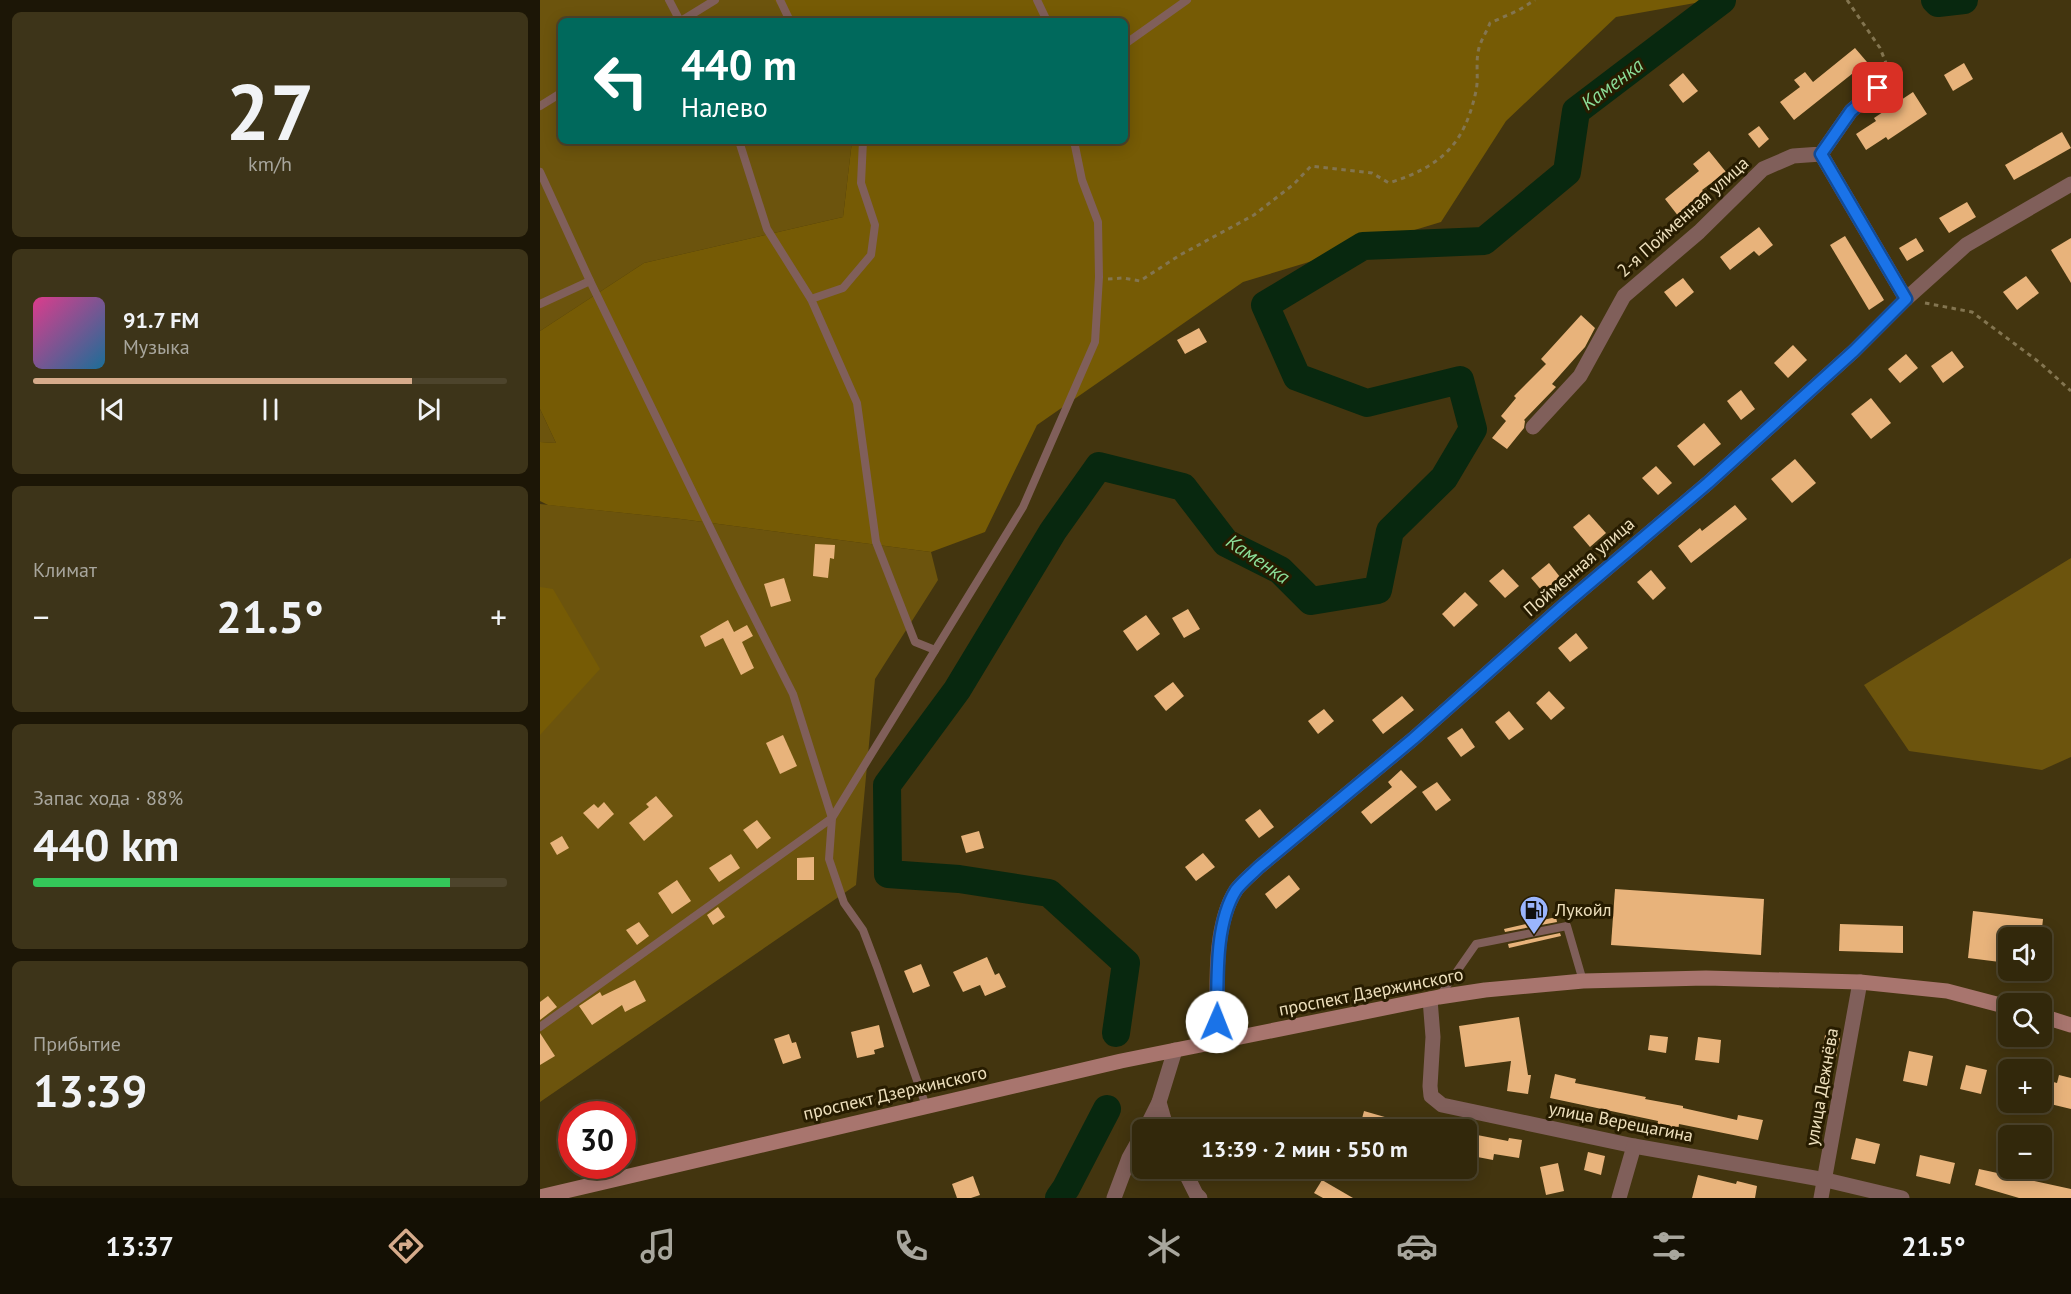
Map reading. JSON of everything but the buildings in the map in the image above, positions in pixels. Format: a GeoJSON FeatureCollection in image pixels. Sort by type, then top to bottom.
{"type":"FeatureCollection","features":[{"type":"Feature","properties":{"kind":"street"},"geometry":{"type":"LineString","coordinates":[[1891,76],[1851,111],[1821,154],[1906,299]]}},
{"type":"Feature","properties":{"kind":"street","name":"2-я Пойменная улица"},"geometry":{"type":"LineString","coordinates":[[1533,427],[1580,376],[1624,296],[1699,232],[1763,170],[1793,156],[1821,154]]}},
{"type":"Feature","properties":{"kind":"street","name":"Пойменная улица"},"geometry":{"type":"LineString","coordinates":[[1217,1041],[1220,939],[1227,910],[1237,889],[1259,867],[1413,739],[1564,605],[1708,483],[1854,351],[1906,299],[1966,245],[2071,184]]}},
{"type":"Feature","properties":{"kind":"street","name":"проспект Дзержинского"},"geometry":{"type":"LineString","coordinates":[[540,1197],[1174,1050],[1485,990],[1583,981],[1706,978],[1860,982],[1947,991],[1998,1004]]}},
{"type":"Feature","properties":{"kind":"street","name":"улица Дежнёва"},"geometry":{"type":"LineString","coordinates":[[1821,1198],[1860,982]]}},
{"type":"Feature","properties":{"kind":"street","name":"улица Верещагина"},"geometry":{"type":"LineString","coordinates":[[1435,998],[1430,1086],[1431,1096],[1442,1105],[1634,1146],[1826,1180],[1902,1198]]}},
{"type":"Feature","properties":{"kind":"street"},"geometry":{"type":"LineString","coordinates":[[2052,1019],[2071,1025]]}},
{"type":"Feature","properties":{"kind":"street"},"geometry":{"type":"LineString","coordinates":[[1150,1119],[1159,1102],[1174,1050]]}},
{"type":"Feature","properties":{"kind":"street"},"geometry":{"type":"LineString","coordinates":[[1159,1102],[1164,1119]]}},
{"type":"Feature","properties":{"kind":"street"},"geometry":{"type":"LineString","coordinates":[[1619,1198],[1634,1146]]}},
{"type":"Feature","properties":{"kind":"street"},"geometry":{"type":"LineString","coordinates":[[1114,1198],[1132,1154]]}},
{"type":"Feature","properties":{"kind":"street"},"geometry":{"type":"LineString","coordinates":[[1189,1179],[1200,1198]]}},
{"type":"Feature","properties":{"kind":"lane"},"geometry":{"type":"LineString","coordinates":[[669,0],[679,18]]}},
{"type":"Feature","properties":{"kind":"lane"},"geometry":{"type":"LineString","coordinates":[[686,18],[715,0]]}},
{"type":"Feature","properties":{"kind":"lane"},"geometry":{"type":"LineString","coordinates":[[780,0],[789,18]]}},
{"type":"Feature","properties":{"kind":"lane"},"geometry":{"type":"LineString","coordinates":[[1037,0],[1046,18]]}},
{"type":"Feature","properties":{"kind":"lane"},"geometry":{"type":"LineString","coordinates":[[1128,42],[1186,0]]}},
{"type":"Feature","properties":{"kind":"lane"},"geometry":{"type":"LineString","coordinates":[[540,106],[558,95]]}},
{"type":"Feature","properties":{"kind":"lane"},"geometry":{"type":"LineString","coordinates":[[741,144],[767,229],[812,299],[857,403],[876,542],[915,642],[935,650]]}},
{"type":"Feature","properties":{"kind":"lane"},"geometry":{"type":"LineString","coordinates":[[812,299],[843,288],[871,255],[875,225],[861,183],[863,144]]}},
{"type":"Feature","properties":{"kind":"lane"},"geometry":{"type":"LineString","coordinates":[[540,1027],[832,818],[1023,507],[1095,342],[1099,277],[1098,222],[1082,180],[1075,144]]}},
{"type":"Feature","properties":{"kind":"lane"},"geometry":{"type":"LineString","coordinates":[[540,172],[590,281],[793,694],[832,818],[829,858],[844,903],[863,930],[926,1106]]}},
{"type":"Feature","properties":{"kind":"lane"},"geometry":{"type":"LineString","coordinates":[[540,304],[590,281]]}},
{"type":"Feature","properties":{"kind":"lane"},"geometry":{"type":"LineString","coordinates":[[1435,998],[1476,944],[1567,926],[1583,981]]}},
{"type":"Feature","properties":{"kind":"path"},"geometry":{"type":"LineString","coordinates":[[1099,277],[1140,281],[1180,255],[1254,215],[1294,184],[1311,166],[1372,172],[1389,183],[1415,175],[1445,155],[1462,131],[1476,90],[1479,48],[1490,23],[1535,0]]}},
{"type":"Feature","properties":{"kind":"path"},"geometry":{"type":"LineString","coordinates":[[1847,0],[1880,48],[1891,76]]}},
{"type":"Feature","properties":{"kind":"path"},"geometry":{"type":"LineString","coordinates":[[1906,299],[1972,312],[2038,362],[2071,391]]}},
{"type":"Feature","properties":{"kind":"shaded area"},"geometry":{"type":"Polygon","coordinates":[[[540,0],[802,0],[811,18],[558,18],[558,144],[852,144],[843,217],[644,263],[540,331],[540,0]]]}},
{"type":"Feature","properties":{"kind":"shaded area"},"geometry":{"type":"Polygon","coordinates":[[[774,0],[1712,0],[1616,17],[1506,121],[1441,222],[1243,282],[1037,425],[985,532],[931,552],[681,519],[548,505],[540,501],[540,442],[556,443],[540,409],[540,331],[644,263],[843,217],[852,144],[1128,144],[1128,18],[787,18],[774,0]]]}},
{"type":"Feature","properties":{"kind":"shaded area"},"geometry":{"type":"Polygon","coordinates":[[[540,409],[556,443],[540,442],[540,409]]]}},
{"type":"Feature","properties":{"kind":"shaded area"},"geometry":{"type":"Polygon","coordinates":[[[540,504],[681,519],[931,552],[938,580],[875,679],[856,885],[540,1102],[540,504]]]}},
{"type":"Feature","properties":{"kind":"shaded area"},"geometry":{"type":"Polygon","coordinates":[[[2071,558],[2071,757],[2042,770],[1909,751],[1864,685],[2071,558]]]}},
{"type":"Feature","properties":{"kind":"shaded area"},"geometry":{"type":"Polygon","coordinates":[[[540,587],[553,589],[600,669],[540,735],[540,587]]]}},
{"type":"Feature","properties":{"kind":"waterway","name":"Каменка"},"geometry":{"type":"LineString","coordinates":[[1116,1033],[1126,963],[1049,893],[959,879],[888,874],[887,785],[957,690],[1053,531],[1099,466],[1183,487],[1226,543],[1280,570],[1311,601],[1378,590],[1390,531],[1444,478],[1473,429],[1460,380],[1367,403],[1297,377],[1265,305],[1363,246],[1484,241],[1567,172],[1576,111],[1722,0]]}},
{"type":"Feature","properties":{"kind":"waterway","name":"Каменка"},"geometry":{"type":"LineString","coordinates":[[1935,0],[1938,3],[1964,0]]}},
{"type":"Feature","properties":{"kind":"waterway","name":"Каменка"},"geometry":{"type":"LineString","coordinates":[[1059,1198],[1107,1109]]}},
{"type":"Feature","properties":{"kind":"place","name":"Лукойл"},"geometry":{"type":"Point","coordinates":[1534,936]}},
{"type":"Feature","properties":{"kind":"route"},"geometry":{"type":"LineString","coordinates":[[1217,1022],[1220,939],[1227,910],[1237,889],[1259,867],[1413,739],[1564,605],[1708,483],[1854,351],[1906,299],[1821,154],[1851,111],[1878,88]]}}]}
